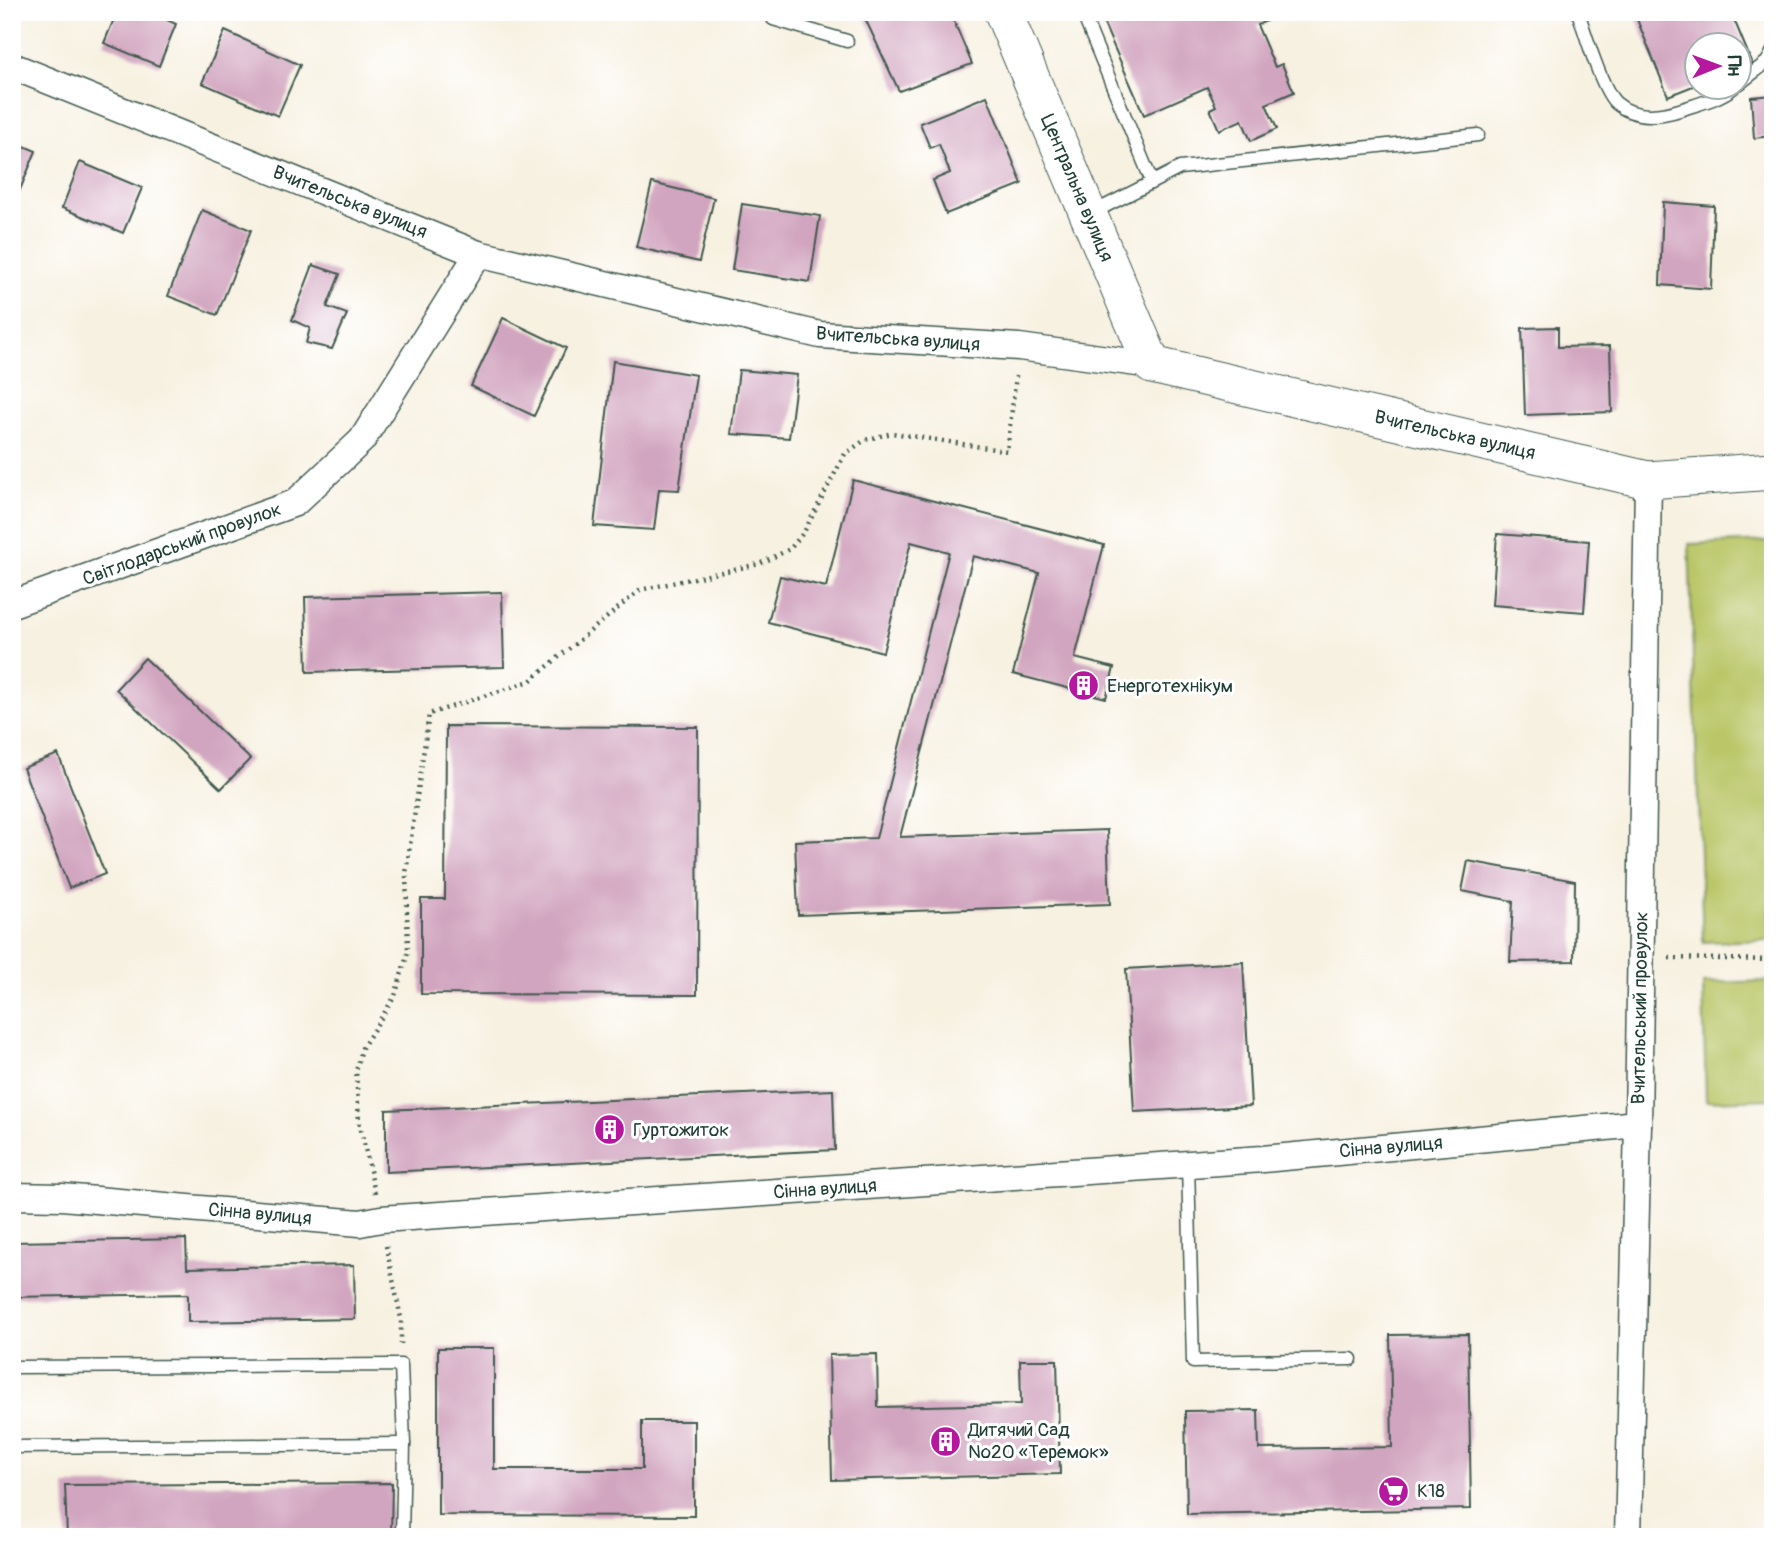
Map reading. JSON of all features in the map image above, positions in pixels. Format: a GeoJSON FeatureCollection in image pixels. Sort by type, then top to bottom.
{"type":"FeatureCollection","features":[{"type":"Feature","properties":{"kind":"street","name":"Центральна вулиця"},"geometry":{"type":"LineString","coordinates":[[1003,12],[1152,365]]}},
{"type":"Feature","properties":{"kind":"street","name":"Вчительська вулиця"},"geometry":{"type":"LineString","coordinates":[[12,66],[478,254],[820,335],[1019,347],[1152,365],[1648,480],[1773,471]]}},
{"type":"Feature","properties":{"kind":"street","name":"Світлодарський провулок"},"geometry":{"type":"LineString","coordinates":[[12,604],[295,503],[362,440],[478,254]]}},
{"type":"Feature","properties":{"kind":"street","name":"Вчительський провулок"},"geometry":{"type":"LineString","coordinates":[[1628,1537],[1638,1124],[1648,480]]}},
{"type":"Feature","properties":{"kind":"street","name":"Сінна вулиця"},"geometry":{"type":"LineString","coordinates":[[12,1196],[62,1197],[360,1223],[381,1219],[1188,1164],[1638,1124]]}},
{"type":"Feature","properties":{"kind":"lane"},"geometry":{"type":"LineString","coordinates":[[771,12],[773,19],[847,41]]}},
{"type":"Feature","properties":{"kind":"lane"},"geometry":{"type":"LineString","coordinates":[[1082,12],[1152,182]]}},
{"type":"Feature","properties":{"kind":"lane"},"geometry":{"type":"LineString","coordinates":[[1578,12],[1602,77],[1615,102],[1639,114],[1662,116],[1704,102]]}},
{"type":"Feature","properties":{"kind":"lane"},"geometry":{"type":"LineString","coordinates":[[1754,72],[1767,62],[1773,51]]}},
{"type":"Feature","properties":{"kind":"lane"},"geometry":{"type":"LineString","coordinates":[[1088,214],[1180,168],[1478,135]]}},
{"type":"Feature","properties":{"kind":"lane"},"geometry":{"type":"LineString","coordinates":[[1188,1164],[1193,1362],[1351,1359]]}},
{"type":"Feature","properties":{"kind":"lane"},"geometry":{"type":"LineString","coordinates":[[12,1367],[401,1365],[404,1444],[402,1537]]}},
{"type":"Feature","properties":{"kind":"lane"},"geometry":{"type":"LineString","coordinates":[[12,1447],[404,1444]]}},
{"type":"Feature","properties":{"kind":"path"},"geometry":{"type":"LineString","coordinates":[[401,1365],[401,1318],[359,1121],[356,1072],[362,1048],[394,996],[408,952],[406,873],[429,714],[530,681],[640,590],[759,564],[790,549],[804,532],[845,454],[865,440],[892,433],[1007,451],[1019,347]]}},
{"type":"Feature","properties":{"kind":"path"},"geometry":{"type":"LineString","coordinates":[[1640,957],[1773,960]]}},
{"type":"Feature","properties":{"kind":"green space"},"geometry":{"type":"Polygon","coordinates":[[[1773,541],[1773,940],[1703,942],[1689,544],[1773,541]]]}},
{"type":"Feature","properties":{"kind":"green space"},"geometry":{"type":"Polygon","coordinates":[[[1773,981],[1773,1099],[1706,1101],[1703,983],[1773,981]]]}},
{"type":"Feature","properties":{"kind":"building"},"geometry":{"type":"Polygon","coordinates":[[[117,12],[149,12],[176,24],[159,66],[104,43],[117,12]]]}},
{"type":"Feature","properties":{"kind":"building"},"geometry":{"type":"Polygon","coordinates":[[[862,12],[950,12],[972,64],[899,91],[862,12]]]}},
{"type":"Feature","properties":{"kind":"building"},"geometry":{"type":"Polygon","coordinates":[[[1270,12],[1273,18],[1257,25],[1275,67],[1282,64],[1294,92],[1266,104],[1277,129],[1251,141],[1242,120],[1219,130],[1210,109],[1216,106],[1207,87],[1144,115],[1099,13],[1270,12]]]}},
{"type":"Feature","properties":{"kind":"building"},"geometry":{"type":"Polygon","coordinates":[[[1634,12],[1701,12],[1702,17],[1714,12],[1731,12],[1739,32],[1684,32],[1684,90],[1668,96],[1634,12]]]}},
{"type":"Feature","properties":{"kind":"building"},"geometry":{"type":"Polygon","coordinates":[[[225,31],[300,65],[278,116],[202,83],[225,31]]]}},
{"type":"Feature","properties":{"kind":"building"},"geometry":{"type":"Polygon","coordinates":[[[1773,95],[1773,136],[1754,138],[1751,102],[1754,102],[1754,97],[1773,95]]]}},
{"type":"Feature","properties":{"kind":"building"},"geometry":{"type":"Polygon","coordinates":[[[987,96],[1022,184],[946,214],[933,180],[950,173],[939,144],[930,148],[920,123],[987,96]]]}},
{"type":"Feature","properties":{"kind":"building"},"geometry":{"type":"Polygon","coordinates":[[[12,141],[36,151],[12,209],[12,141]]]}},
{"type":"Feature","properties":{"kind":"building"},"geometry":{"type":"Polygon","coordinates":[[[80,162],[142,188],[123,233],[62,208],[80,162]]]}},
{"type":"Feature","properties":{"kind":"building"},"geometry":{"type":"Polygon","coordinates":[[[652,183],[714,198],[699,262],[636,247],[652,183]]]}},
{"type":"Feature","properties":{"kind":"building"},"geometry":{"type":"Polygon","coordinates":[[[1663,202],[1714,206],[1711,289],[1660,285],[1663,202]]]}},
{"type":"Feature","properties":{"kind":"building"},"geometry":{"type":"Polygon","coordinates":[[[742,204],[820,216],[810,282],[732,270],[742,204]]]}},
{"type":"Feature","properties":{"kind":"building"},"geometry":{"type":"Polygon","coordinates":[[[202,210],[251,230],[217,315],[168,296],[202,210]]]}},
{"type":"Feature","properties":{"kind":"building"},"geometry":{"type":"Polygon","coordinates":[[[313,265],[340,274],[327,307],[347,314],[332,349],[306,343],[310,328],[292,320],[313,265]]]}},
{"type":"Feature","properties":{"kind":"building"},"geometry":{"type":"Polygon","coordinates":[[[503,318],[566,348],[534,416],[471,386],[503,318]]]}},
{"type":"Feature","properties":{"kind":"building"},"geometry":{"type":"Polygon","coordinates":[[[1558,327],[1558,347],[1610,346],[1612,412],[1525,415],[1522,328],[1558,327]]]}},
{"type":"Feature","properties":{"kind":"building"},"geometry":{"type":"Polygon","coordinates":[[[613,361],[696,375],[679,490],[659,489],[654,530],[594,526],[613,361]]]}},
{"type":"Feature","properties":{"kind":"building"},"geometry":{"type":"Polygon","coordinates":[[[739,370],[797,375],[789,438],[731,434],[739,370]]]}},
{"type":"Feature","properties":{"kind":"building","name":"Енерготехнікум"},"geometry":{"type":"Polygon","coordinates":[[[853,480],[1104,545],[1075,658],[1114,668],[1106,698],[1013,674],[1039,573],[973,556],[900,837],[1107,830],[1110,904],[798,915],[795,841],[876,838],[949,552],[911,542],[883,652],[768,622],[780,576],[826,587],[853,480]]]}},
{"type":"Feature","properties":{"kind":"building"},"geometry":{"type":"Polygon","coordinates":[[[1497,534],[1589,541],[1584,612],[1492,605],[1497,534]]]}},
{"type":"Feature","properties":{"kind":"building"},"geometry":{"type":"Polygon","coordinates":[[[502,592],[504,667],[307,672],[305,597],[502,592]]]}},
{"type":"Feature","properties":{"kind":"building"},"geometry":{"type":"Polygon","coordinates":[[[145,658],[250,759],[221,789],[116,689],[145,658]]]}},
{"type":"Feature","properties":{"kind":"building"},"geometry":{"type":"Polygon","coordinates":[[[446,726],[698,727],[697,995],[421,994],[421,899],[445,899],[446,726]]]}},
{"type":"Feature","properties":{"kind":"building"},"geometry":{"type":"Polygon","coordinates":[[[58,754],[105,874],[69,888],[23,768],[58,754]]]}},
{"type":"Feature","properties":{"kind":"building"},"geometry":{"type":"Polygon","coordinates":[[[1468,861],[1575,881],[1574,961],[1510,962],[1513,901],[1462,891],[1468,861]]]}},
{"type":"Feature","properties":{"kind":"building"},"geometry":{"type":"Polygon","coordinates":[[[1243,962],[1251,1106],[1134,1112],[1126,969],[1243,962]]]}},
{"type":"Feature","properties":{"kind":"building","name":"Гуртожиток"},"geometry":{"type":"Polygon","coordinates":[[[833,1090],[835,1150],[386,1172],[386,1110],[833,1090]]]}},
{"type":"Feature","properties":{"kind":"building"},"geometry":{"type":"Polygon","coordinates":[[[186,1239],[187,1268],[354,1265],[355,1319],[188,1322],[188,1294],[12,1297],[12,1242],[186,1239]]]}},
{"type":"Feature","properties":{"kind":"building"},"geometry":{"type":"Polygon","coordinates":[[[1468,1334],[1471,1509],[1187,1514],[1185,1411],[1258,1410],[1259,1449],[1392,1447],[1390,1335],[1468,1334]]]}},
{"type":"Feature","properties":{"kind":"building"},"geometry":{"type":"Polygon","coordinates":[[[438,1348],[494,1348],[494,1469],[642,1469],[642,1421],[694,1421],[694,1516],[438,1515],[438,1348]]]}},
{"type":"Feature","properties":{"kind":"building","name":"Дитячий Сад №20 «Теремок»"},"geometry":{"type":"Polygon","coordinates":[[[877,1354],[878,1407],[1021,1404],[1020,1360],[1057,1360],[1060,1474],[832,1480],[829,1355],[877,1354]]]}},
{"type":"Feature","properties":{"kind":"building"},"geometry":{"type":"Polygon","coordinates":[[[392,1483],[391,1537],[67,1537],[65,1485],[392,1483]]]}},
{"type":"Feature","properties":{"kind":"place","name":"Енерготехнікум"},"geometry":{"type":"Point","coordinates":[1084,686]}},
{"type":"Feature","properties":{"kind":"place","name":"Гуртожиток"},"geometry":{"type":"Point","coordinates":[610,1130]}},
{"type":"Feature","properties":{"kind":"place","name":"Дитячий Сад №20 «Теремок»"},"geometry":{"type":"Point","coordinates":[945,1441]}},
{"type":"Feature","properties":{"kind":"place","name":"К18"},"geometry":{"type":"Point","coordinates":[1394,1491]}}]}
